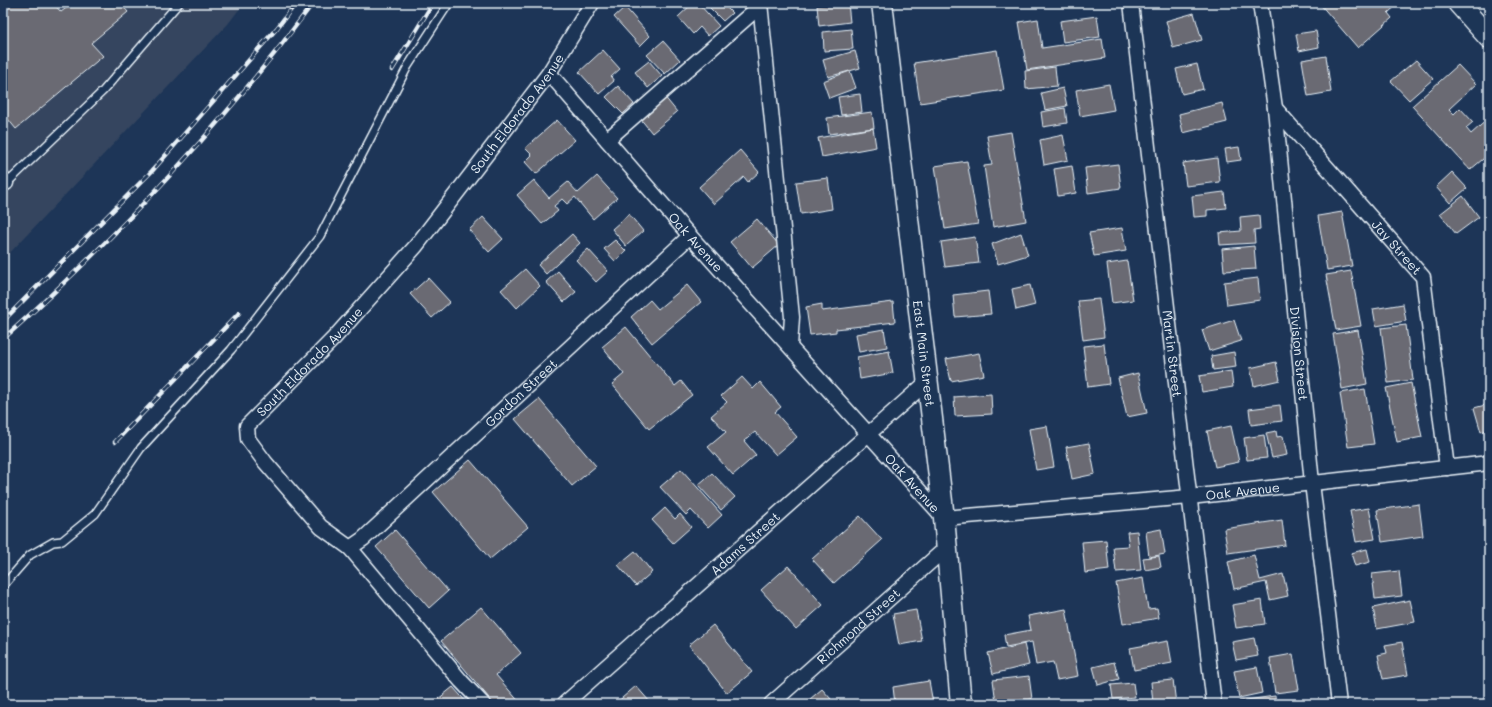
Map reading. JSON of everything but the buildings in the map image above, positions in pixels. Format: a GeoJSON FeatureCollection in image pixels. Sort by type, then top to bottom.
{"type":"FeatureCollection","features":[{"type":"Feature","properties":{"kind":"street","name":"South Eldorado Avenue"},"geometry":{"type":"LineString","coordinates":[[483,704],[461,681],[350,548],[321,527],[265,462],[248,439],[247,426],[334,338],[416,246],[549,73],[592,3]]}},
{"type":"Feature","properties":{"kind":"street","name":"East Main Street"},"geometry":{"type":"LineString","coordinates":[[882,3],[944,518],[961,704]]}},
{"type":"Feature","properties":{"kind":"street","name":"Martin Street"},"geometry":{"type":"LineString","coordinates":[[1131,3],[1214,704]]}},
{"type":"Feature","properties":{"kind":"street","name":"Division Street"},"geometry":{"type":"LineString","coordinates":[[1260,3],[1275,108],[1312,483],[1339,704]]}},
{"type":"Feature","properties":{"kind":"street"},"geometry":{"type":"LineString","coordinates":[[1458,3],[1489,38]]}},
{"type":"Feature","properties":{"kind":"street"},"geometry":{"type":"LineString","coordinates":[[607,140],[760,4]]}},
{"type":"Feature","properties":{"kind":"street"},"geometry":{"type":"LineString","coordinates":[[760,4],[792,317],[790,346]]}},
{"type":"Feature","properties":{"kind":"street","name":"Oak Avenue"},"geometry":{"type":"LineString","coordinates":[[549,73],[690,236],[944,518],[1190,497],[1489,463]]}},
{"type":"Feature","properties":{"kind":"street","name":"Jay Street"},"geometry":{"type":"LineString","coordinates":[[1275,108],[1423,277],[1447,468]]}},
{"type":"Feature","properties":{"kind":"street","name":"Gordon Street"},"geometry":{"type":"LineString","coordinates":[[350,548],[363,539],[690,236]]}},
{"type":"Feature","properties":{"kind":"street","name":"Adams Street"},"geometry":{"type":"LineString","coordinates":[[564,704],[927,382]]}},
{"type":"Feature","properties":{"kind":"street","name":"Richmond Street"},"geometry":{"type":"LineString","coordinates":[[771,704],[946,548]]}},
{"type":"Feature","properties":{"kind":"lane"},"geometry":{"type":"LineString","coordinates":[[4,183],[103,91],[179,3]]}},
{"type":"Feature","properties":{"kind":"lane"},"geometry":{"type":"LineString","coordinates":[[3,586],[30,555],[53,542],[62,541],[95,514],[141,448],[231,350],[320,236],[408,66],[449,3]]}},
{"type":"Feature","properties":{"kind":"path"},"geometry":{"type":"LineString","coordinates":[[1486,704],[1489,689]]}},
{"type":"Feature","properties":{"kind":"shaded area"},"geometry":{"type":"Polygon","coordinates":[[[3,3],[244,3],[228,24],[3,260],[3,3]]]}},
{"type":"Feature","properties":{"kind":"railway"},"geometry":{"type":"LineString","coordinates":[[3,321],[152,171],[277,28],[296,3]]}},
{"type":"Feature","properties":{"kind":"railway"},"geometry":{"type":"LineString","coordinates":[[3,339],[87,261],[167,178],[243,93],[313,3]]}},
{"type":"Feature","properties":{"kind":"railway"},"geometry":{"type":"LineString","coordinates":[[392,70],[433,3]]}},
{"type":"Feature","properties":{"kind":"railway"},"geometry":{"type":"LineString","coordinates":[[115,442],[239,313]]}}]}
